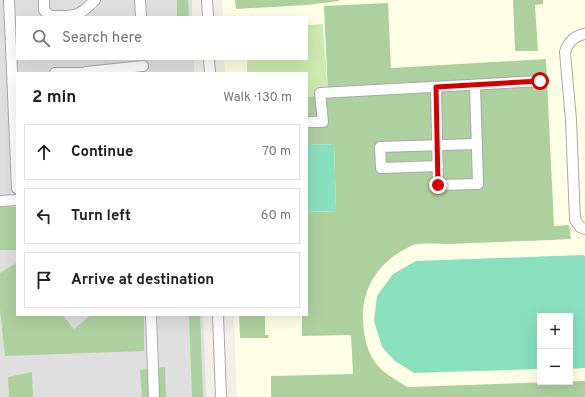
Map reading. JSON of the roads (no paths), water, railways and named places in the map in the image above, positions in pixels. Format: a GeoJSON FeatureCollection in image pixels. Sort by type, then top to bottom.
{"type":"FeatureCollection","features":[{"type":"Feature","properties":{"kind":"street"},"geometry":{"type":"LineString","coordinates":[[9,0],[14,74],[16,150]]}},
{"type":"Feature","properties":{"kind":"street"},"geometry":{"type":"LineString","coordinates":[[44,0],[44,10],[50,16],[76,16],[85,10],[95,0]]}},
{"type":"Feature","properties":{"kind":"street"},"geometry":{"type":"LineString","coordinates":[[140,0],[141,16]]}},
{"type":"Feature","properties":{"kind":"street"},"geometry":{"type":"LineString","coordinates":[[207,0],[208,16]]}},
{"type":"Feature","properties":{"kind":"street"},"geometry":{"type":"LineString","coordinates":[[585,34],[568,43],[565,52],[571,120],[575,220],[580,227],[585,228]]}},
{"type":"Feature","properties":{"kind":"street"},"geometry":{"type":"LineString","coordinates":[[209,60],[210,72]]}},
{"type":"Feature","properties":{"kind":"street"},"geometry":{"type":"LineString","coordinates":[[94,72],[143,66]]}},
{"type":"Feature","properties":{"kind":"street"},"geometry":{"type":"LineString","coordinates":[[308,122],[323,122],[320,93],[540,81]]}},
{"type":"Feature","properties":{"kind":"street"},"geometry":{"type":"LineString","coordinates":[[436,87],[438,185],[478,184],[475,84]]}},
{"type":"Feature","properties":{"kind":"street"},"geometry":{"type":"LineString","coordinates":[[438,166],[380,168],[380,147],[477,144]]}},
{"type":"Feature","properties":{"kind":"street"},"geometry":{"type":"LineString","coordinates":[[0,201],[16,200]]}},
{"type":"Feature","properties":{"kind":"street"},"geometry":{"type":"LineString","coordinates":[[152,316],[154,397]]}},
{"type":"Feature","properties":{"kind":"street"},"geometry":{"type":"LineString","coordinates":[[218,316],[221,397]]}}]}
